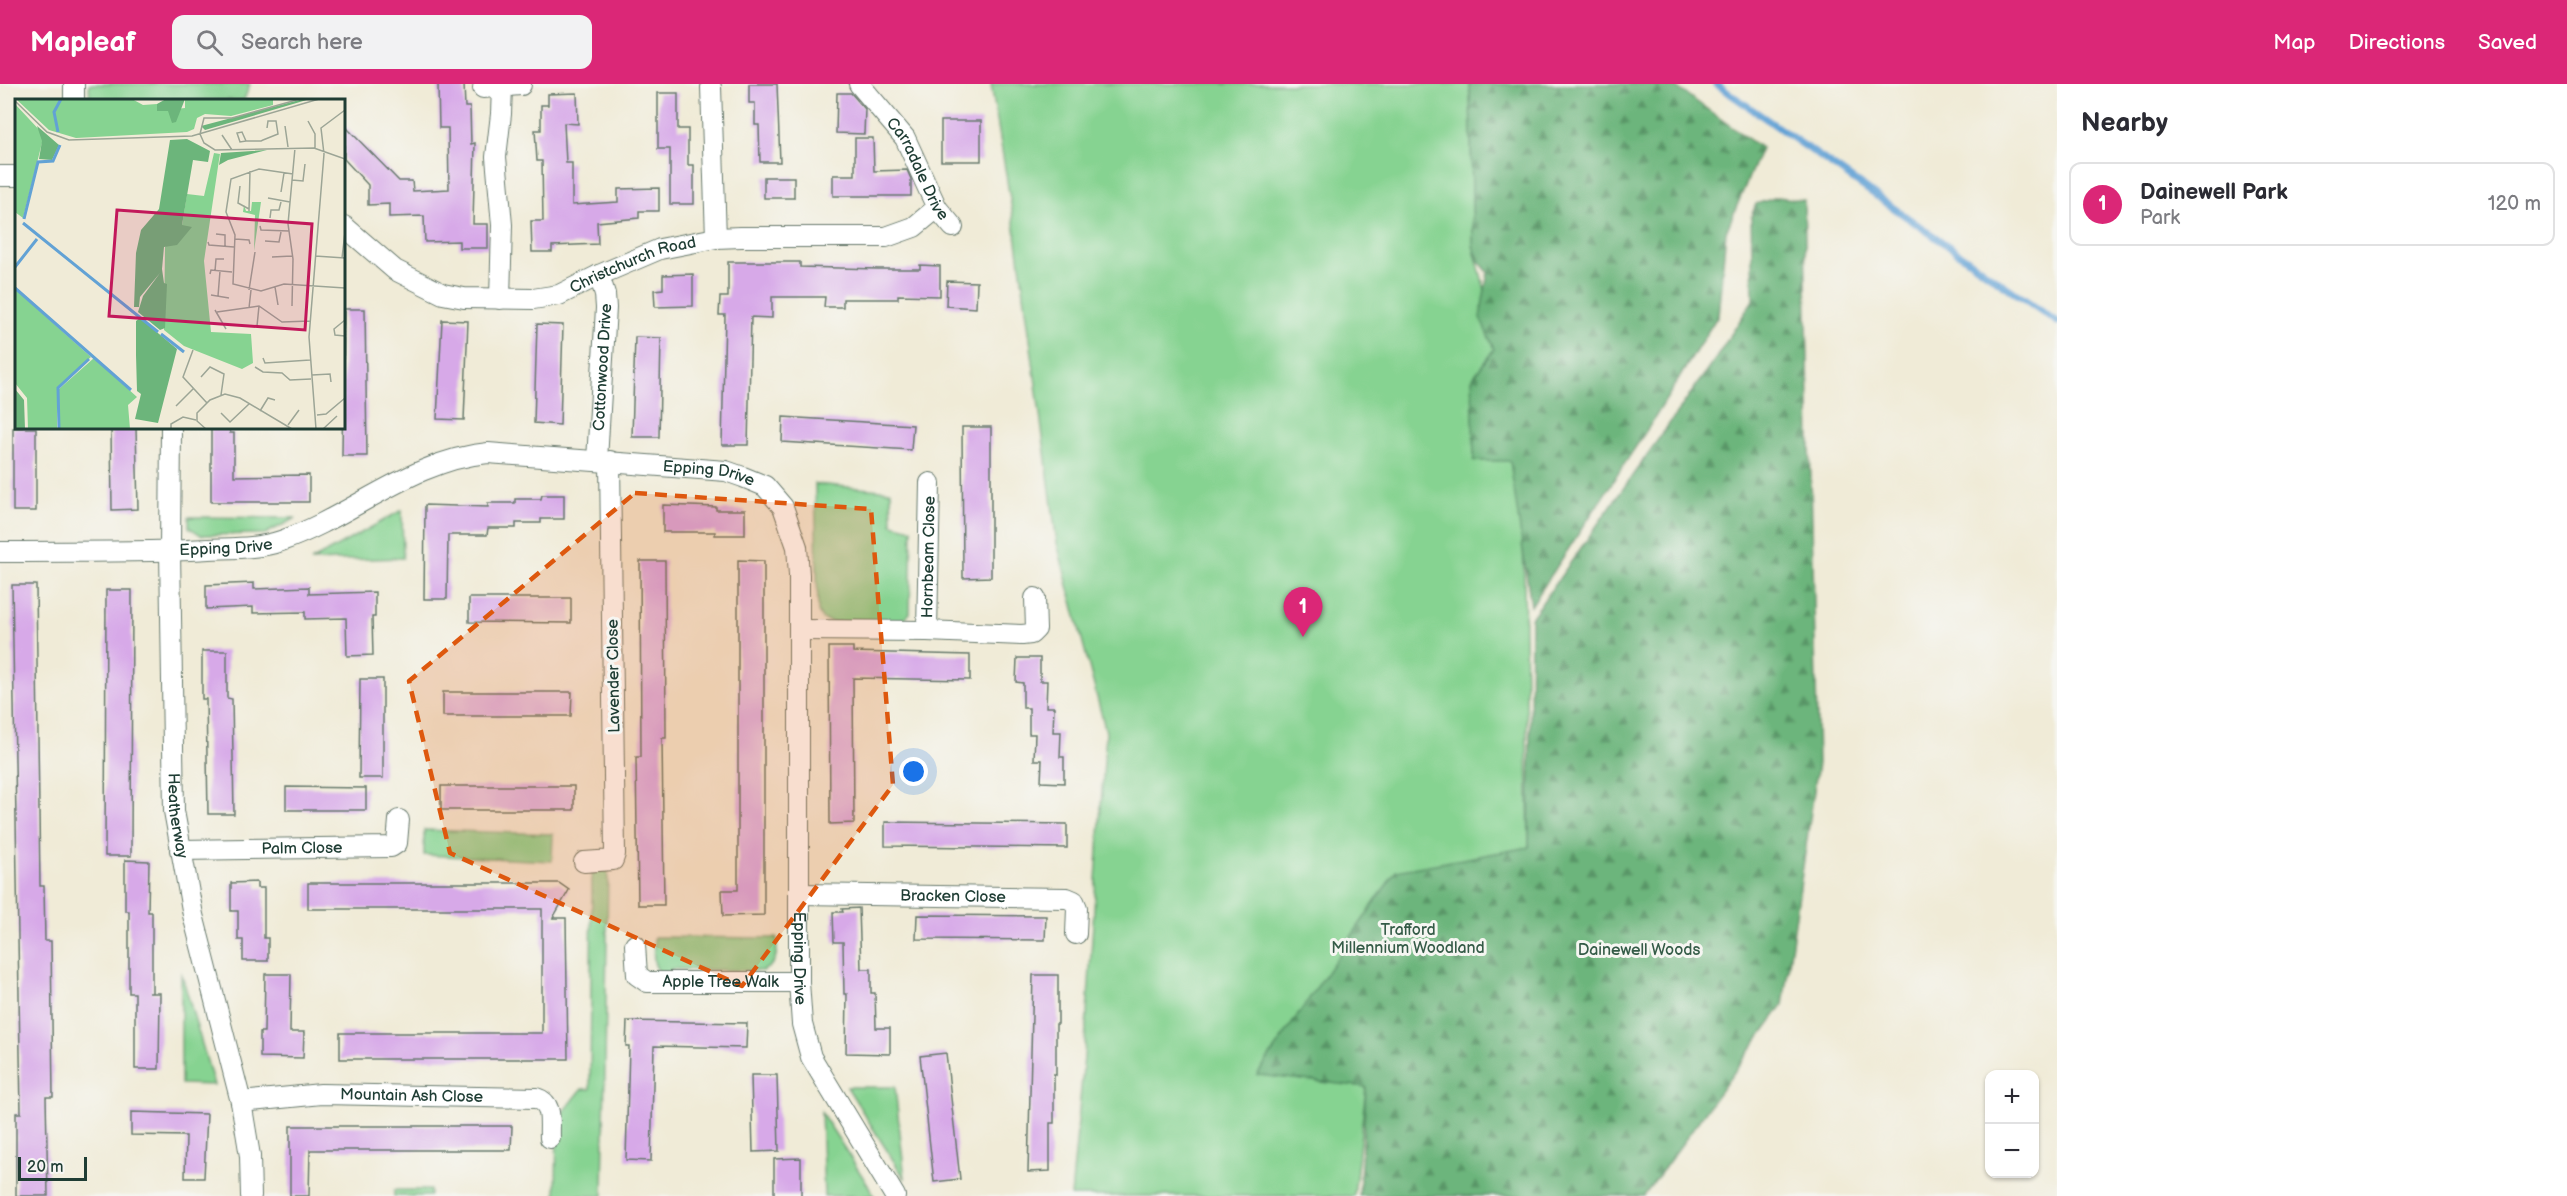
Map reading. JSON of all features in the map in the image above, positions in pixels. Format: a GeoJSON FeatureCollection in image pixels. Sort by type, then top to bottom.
{"type":"FeatureCollection","features":[{"type":"Feature","properties":{"kind":"street","name":"Carradale Drive"},"geometry":{"type":"LineString","coordinates":[[859,84],[905,138],[937,208],[953,227]]}},
{"type":"Feature","properties":{"kind":"street"},"geometry":{"type":"LineString","coordinates":[[500,299],[502,225],[496,158],[502,86]]}},
{"type":"Feature","properties":{"kind":"street"},"geometry":{"type":"LineString","coordinates":[[711,87],[716,238]]}},
{"type":"Feature","properties":{"kind":"street","name":"Christchurch Road"},"geometry":{"type":"LineString","coordinates":[[345,227],[395,270],[443,294],[464,298],[533,299],[559,295],[599,274],[660,249],[716,238],[886,237],[914,227],[937,208]]}},
{"type":"Feature","properties":{"kind":"street","name":"Cottonwood Drive"},"geometry":{"type":"LineString","coordinates":[[599,274],[605,294],[606,308],[603,461]]}},
{"type":"Feature","properties":{"kind":"street","name":"Heatherway"},"geometry":{"type":"LineString","coordinates":[[171,429],[170,551],[174,811],[193,915],[241,1102],[250,1156],[251,1196]]}},
{"type":"Feature","properties":{"kind":"street","name":"Epping Drive"},"geometry":{"type":"LineString","coordinates":[[0,552],[170,551],[252,547],[279,542],[345,511],[425,468],[456,457],[488,453],[726,471],[765,486],[783,507],[797,547],[800,630],[799,982],[802,1024],[812,1057],[895,1196]]}},
{"type":"Feature","properties":{"kind":"street","name":"Lavender Close"},"geometry":{"type":"LineString","coordinates":[[584,862],[609,862],[614,860],[615,854],[603,461]]}},
{"type":"Feature","properties":{"kind":"street","name":"Hornbeam Close"},"geometry":{"type":"LineString","coordinates":[[927,631],[930,483]]}},
{"type":"Feature","properties":{"kind":"street","name":"Hornbeam Close"},"geometry":{"type":"LineString","coordinates":[[800,630],[1031,634],[1036,629],[1035,598]]}},
{"type":"Feature","properties":{"kind":"street","name":"Palm Close"},"geometry":{"type":"LineString","coordinates":[[180,850],[391,847],[398,843],[399,820]]}},
{"type":"Feature","properties":{"kind":"street","name":"Bracken Close"},"geometry":{"type":"LineString","coordinates":[[799,894],[1067,898],[1074,901],[1077,908],[1076,934]]}},
{"type":"Feature","properties":{"kind":"street","name":"Apple Tree Walk"},"geometry":{"type":"LineString","coordinates":[[635,945],[637,975],[647,982],[799,982]]}},
{"type":"Feature","properties":{"kind":"street","name":"Mountain Ash Close"},"geometry":{"type":"LineString","coordinates":[[241,1102],[321,1094],[536,1098],[544,1101],[548,1106],[550,1138]]}},
{"type":"Feature","properties":{"kind":"highlighted area"},"geometry":{"type":"Polygon","coordinates":[[[635,493],[871,509],[893,785],[742,986],[450,853],[409,681],[635,493]]]}},
{"type":"Feature","properties":{"kind":"green space"},"geometry":{"type":"Polygon","coordinates":[[[89,84],[250,84],[244,99],[90,99],[89,84]]]}},
{"type":"Feature","properties":{"kind":"green space","name":"Trafford Millennium Woodland"},"geometry":{"type":"Polygon","coordinates":[[[991,84],[1470,84],[1473,245],[1521,425],[1529,847],[1366,1087],[1354,1196],[1071,1196],[1084,1057],[1106,732],[1057,543],[1017,241],[991,84]]]}},
{"type":"Feature","properties":{"kind":"green space"},"geometry":{"type":"Polygon","coordinates":[[[1470,84],[1672,84],[1761,148],[1726,232],[1718,315],[1654,419],[1531,606],[1510,461],[1474,461],[1472,379],[1494,349],[1480,318],[1488,272],[1477,259],[1473,245],[1470,84]]]}},
{"type":"Feature","properties":{"kind":"green space","name":"Dainewell Woods"},"geometry":{"type":"Polygon","coordinates":[[[1777,197],[1804,200],[1818,763],[1783,1005],[1644,1196],[1359,1196],[1366,1087],[1257,1075],[1396,871],[1529,847],[1531,618],[1716,358],[1753,300],[1751,217],[1756,204],[1777,197]]]}},
{"type":"Feature","properties":{"kind":"green space"},"geometry":{"type":"Polygon","coordinates":[[[815,484],[891,491],[892,524],[912,529],[910,613],[901,622],[832,622],[822,619],[818,612],[815,484]]]}},
{"type":"Feature","properties":{"kind":"green space"},"geometry":{"type":"Polygon","coordinates":[[[402,510],[403,558],[311,561],[402,510]]]}},
{"type":"Feature","properties":{"kind":"green space"},"geometry":{"type":"Polygon","coordinates":[[[189,517],[296,518],[265,534],[201,535],[189,527],[189,517]]]}},
{"type":"Feature","properties":{"kind":"green space"},"geometry":{"type":"Polygon","coordinates":[[[424,830],[553,834],[552,861],[424,855],[424,830]]]}},
{"type":"Feature","properties":{"kind":"green space"},"geometry":{"type":"Polygon","coordinates":[[[592,870],[608,870],[603,1196],[556,1196],[557,1120],[582,1089],[590,1089],[592,870]]]}},
{"type":"Feature","properties":{"kind":"green space"},"geometry":{"type":"Polygon","coordinates":[[[654,937],[777,938],[776,953],[771,965],[762,971],[671,969],[670,975],[663,974],[656,967],[654,937]]]}},
{"type":"Feature","properties":{"kind":"green space"},"geometry":{"type":"Polygon","coordinates":[[[181,972],[214,1085],[181,1084],[181,972]]]}},
{"type":"Feature","properties":{"kind":"green space"},"geometry":{"type":"Polygon","coordinates":[[[847,1087],[895,1087],[905,1179],[847,1087]]]}},
{"type":"Feature","properties":{"kind":"green space"},"geometry":{"type":"Polygon","coordinates":[[[821,1112],[872,1191],[874,1196],[824,1196],[821,1112]]]}},
{"type":"Feature","properties":{"kind":"green space"},"geometry":{"type":"Polygon","coordinates":[[[394,1190],[430,1190],[430,1196],[394,1196],[394,1190]]]}},
{"type":"Feature","properties":{"kind":"building"},"geometry":{"type":"Polygon","coordinates":[[[438,84],[464,84],[465,107],[470,107],[471,144],[475,143],[473,224],[488,224],[488,248],[459,248],[459,241],[425,242],[424,216],[389,217],[389,204],[368,205],[368,185],[345,160],[345,126],[399,181],[412,181],[413,191],[449,189],[448,128],[439,128],[438,84]]]}},
{"type":"Feature","properties":{"kind":"building"},"geometry":{"type":"Polygon","coordinates":[[[749,84],[777,84],[780,162],[760,162],[759,125],[755,125],[755,103],[749,103],[749,84]]]}},
{"type":"Feature","properties":{"kind":"building"},"geometry":{"type":"Polygon","coordinates":[[[577,93],[578,124],[564,123],[566,163],[572,163],[572,205],[618,202],[618,189],[659,188],[659,211],[639,211],[639,218],[597,222],[598,244],[552,246],[552,252],[532,252],[531,221],[543,221],[542,161],[537,161],[535,130],[541,130],[541,105],[548,105],[548,94],[577,93]]]}},
{"type":"Feature","properties":{"kind":"building"},"geometry":{"type":"Polygon","coordinates":[[[658,93],[678,93],[678,129],[688,129],[688,165],[694,165],[694,204],[670,204],[670,149],[658,149],[658,93]]]}},
{"type":"Feature","properties":{"kind":"building"},"geometry":{"type":"Polygon","coordinates":[[[837,93],[851,93],[865,109],[864,134],[836,133],[837,93]]]}},
{"type":"Feature","properties":{"kind":"building"},"geometry":{"type":"Polygon","coordinates":[[[941,121],[981,121],[981,161],[941,161],[941,121]]]}},
{"type":"Feature","properties":{"kind":"building"},"geometry":{"type":"Polygon","coordinates":[[[855,138],[873,138],[874,171],[907,170],[911,179],[911,196],[833,196],[833,175],[855,175],[855,138]]]}},
{"type":"Feature","properties":{"kind":"building"},"geometry":{"type":"Polygon","coordinates":[[[764,177],[794,177],[794,198],[764,198],[764,177]]]}},
{"type":"Feature","properties":{"kind":"building"},"geometry":{"type":"Polygon","coordinates":[[[728,262],[800,262],[800,267],[878,269],[920,269],[920,265],[940,266],[940,296],[898,295],[898,299],[843,299],[843,307],[824,307],[825,297],[772,297],[772,318],[751,317],[748,445],[722,445],[725,315],[719,315],[720,297],[728,297],[728,262]]]}},
{"type":"Feature","properties":{"kind":"building"},"geometry":{"type":"Polygon","coordinates":[[[693,274],[693,306],[655,307],[654,290],[663,289],[663,275],[693,274]]]}},
{"type":"Feature","properties":{"kind":"building"},"geometry":{"type":"Polygon","coordinates":[[[947,281],[977,282],[976,308],[946,306],[947,281]]]}},
{"type":"Feature","properties":{"kind":"building"},"geometry":{"type":"Polygon","coordinates":[[[345,309],[365,309],[367,456],[342,456],[342,429],[345,429],[345,309]]]}},
{"type":"Feature","properties":{"kind":"building"},"geometry":{"type":"Polygon","coordinates":[[[442,320],[468,321],[464,420],[437,419],[442,320]]]}},
{"type":"Feature","properties":{"kind":"building"},"geometry":{"type":"Polygon","coordinates":[[[537,324],[563,325],[560,425],[534,423],[537,324]]]}},
{"type":"Feature","properties":{"kind":"building"},"geometry":{"type":"Polygon","coordinates":[[[635,337],[661,338],[659,437],[632,437],[635,337]]]}},
{"type":"Feature","properties":{"kind":"building"},"geometry":{"type":"Polygon","coordinates":[[[783,417],[913,425],[911,450],[782,442],[783,417]]]}},
{"type":"Feature","properties":{"kind":"building"},"geometry":{"type":"Polygon","coordinates":[[[962,427],[991,427],[991,577],[963,578],[962,427]]]}},
{"type":"Feature","properties":{"kind":"building"},"geometry":{"type":"Polygon","coordinates":[[[13,428],[36,429],[36,511],[13,511],[13,428]]]}},
{"type":"Feature","properties":{"kind":"building"},"geometry":{"type":"Polygon","coordinates":[[[111,429],[136,429],[138,509],[112,510],[111,429]]]}},
{"type":"Feature","properties":{"kind":"building"},"geometry":{"type":"Polygon","coordinates":[[[211,429],[230,429],[230,433],[234,433],[234,476],[309,475],[309,502],[211,502],[211,429]]]}},
{"type":"Feature","properties":{"kind":"building"},"geometry":{"type":"Polygon","coordinates":[[[542,495],[564,495],[564,519],[541,519],[541,523],[516,523],[516,528],[488,528],[487,535],[448,535],[447,599],[424,599],[425,505],[488,507],[488,503],[515,503],[515,499],[541,499],[542,495]]]}},
{"type":"Feature","properties":{"kind":"building"},"geometry":{"type":"Polygon","coordinates":[[[663,505],[745,510],[745,535],[715,535],[715,532],[663,532],[663,505]]]}},
{"type":"Feature","properties":{"kind":"building"},"geometry":{"type":"Polygon","coordinates":[[[738,560],[764,561],[764,915],[723,916],[722,890],[738,890],[738,560]]]}},
{"type":"Feature","properties":{"kind":"building"},"geometry":{"type":"Polygon","coordinates":[[[640,561],[665,561],[666,738],[662,738],[664,905],[638,905],[636,757],[641,757],[640,561]]]}},
{"type":"Feature","properties":{"kind":"building"},"geometry":{"type":"Polygon","coordinates":[[[254,583],[254,589],[309,587],[309,594],[375,592],[375,617],[372,617],[373,655],[347,656],[346,618],[305,619],[305,612],[253,613],[253,607],[206,609],[206,585],[254,583]]]}},
{"type":"Feature","properties":{"kind":"building"},"geometry":{"type":"Polygon","coordinates":[[[12,585],[36,585],[40,886],[44,886],[45,941],[51,941],[53,1097],[46,1097],[48,1196],[16,1196],[16,1113],[21,1113],[12,585]]]}},
{"type":"Feature","properties":{"kind":"building"},"geometry":{"type":"Polygon","coordinates":[[[106,590],[132,590],[131,856],[105,856],[106,590]]]}},
{"type":"Feature","properties":{"kind":"building"},"geometry":{"type":"Polygon","coordinates":[[[469,598],[571,598],[571,623],[469,622],[469,598]]]}},
{"type":"Feature","properties":{"kind":"building"},"geometry":{"type":"Polygon","coordinates":[[[829,647],[853,647],[853,652],[970,655],[970,680],[853,678],[854,823],[830,824],[829,647]]]}},
{"type":"Feature","properties":{"kind":"building"},"geometry":{"type":"Polygon","coordinates":[[[202,651],[227,651],[227,698],[232,699],[234,814],[208,814],[206,699],[202,699],[202,651]]]}},
{"type":"Feature","properties":{"kind":"building"},"geometry":{"type":"Polygon","coordinates":[[[1017,658],[1040,658],[1040,681],[1047,681],[1046,707],[1054,707],[1053,732],[1061,732],[1060,757],[1064,757],[1064,783],[1041,782],[1042,760],[1034,760],[1035,734],[1029,734],[1029,708],[1023,708],[1023,683],[1016,682],[1017,658]]]}},
{"type":"Feature","properties":{"kind":"building"},"geometry":{"type":"Polygon","coordinates":[[[360,679],[383,679],[383,778],[359,778],[360,679]]]}},
{"type":"Feature","properties":{"kind":"building"},"geometry":{"type":"Polygon","coordinates":[[[443,692],[572,692],[571,716],[443,716],[443,692]]]}},
{"type":"Feature","properties":{"kind":"building"},"geometry":{"type":"Polygon","coordinates":[[[441,786],[574,786],[574,810],[441,810],[441,786]]]}},
{"type":"Feature","properties":{"kind":"building"},"geometry":{"type":"Polygon","coordinates":[[[286,787],[366,788],[366,810],[286,810],[286,787]]]}},
{"type":"Feature","properties":{"kind":"building"},"geometry":{"type":"Polygon","coordinates":[[[885,822],[1067,824],[1067,848],[885,846],[885,822]]]}},
{"type":"Feature","properties":{"kind":"building"},"geometry":{"type":"Polygon","coordinates":[[[125,860],[149,861],[148,912],[152,912],[152,993],[160,993],[159,1069],[135,1069],[135,993],[129,993],[129,911],[125,911],[125,860]]]}},
{"type":"Feature","properties":{"kind":"building"},"geometry":{"type":"Polygon","coordinates":[[[257,882],[257,888],[264,888],[264,938],[268,938],[268,961],[243,961],[243,940],[238,940],[238,911],[231,911],[231,883],[257,882]]]}},
{"type":"Feature","properties":{"kind":"building"},"geometry":{"type":"Polygon","coordinates":[[[308,883],[559,883],[569,890],[553,918],[566,918],[568,1059],[340,1059],[340,1033],[542,1033],[542,909],[308,909],[308,883]]]}},
{"type":"Feature","properties":{"kind":"building"},"geometry":{"type":"Polygon","coordinates":[[[859,908],[861,969],[871,969],[871,993],[875,993],[876,1028],[890,1028],[890,1054],[846,1053],[847,994],[844,994],[843,942],[834,942],[833,912],[859,908]]]}},
{"type":"Feature","properties":{"kind":"building"},"geometry":{"type":"Polygon","coordinates":[[[917,915],[1046,916],[1045,940],[916,939],[917,915]]]}},
{"type":"Feature","properties":{"kind":"building"},"geometry":{"type":"Polygon","coordinates":[[[265,974],[291,974],[290,1032],[304,1032],[303,1058],[260,1057],[260,1032],[264,1032],[265,974]]]}},
{"type":"Feature","properties":{"kind":"building"},"geometry":{"type":"Polygon","coordinates":[[[1033,975],[1058,975],[1058,1024],[1056,1024],[1054,1123],[1050,1123],[1050,1171],[1028,1172],[1033,975]]]}},
{"type":"Feature","properties":{"kind":"building"},"geometry":{"type":"Polygon","coordinates":[[[627,1021],[747,1023],[746,1048],[654,1046],[651,1161],[626,1160],[629,1046],[626,1046],[627,1021]]]}},
{"type":"Feature","properties":{"kind":"building"},"geometry":{"type":"Polygon","coordinates":[[[946,1053],[960,1179],[934,1182],[920,1056],[946,1053]]]}},
{"type":"Feature","properties":{"kind":"building"},"geometry":{"type":"Polygon","coordinates":[[[751,1075],[777,1075],[779,1151],[753,1152],[751,1075]]]}},
{"type":"Feature","properties":{"kind":"building"},"geometry":{"type":"Polygon","coordinates":[[[131,1112],[207,1114],[204,1178],[185,1178],[186,1136],[131,1135],[131,1112]]]}},
{"type":"Feature","properties":{"kind":"building"},"geometry":{"type":"Polygon","coordinates":[[[290,1126],[512,1126],[511,1150],[310,1150],[309,1196],[290,1196],[290,1126]]]}},
{"type":"Feature","properties":{"kind":"building"},"geometry":{"type":"Polygon","coordinates":[[[801,1158],[801,1196],[774,1196],[774,1159],[801,1158]]]}},
{"type":"Feature","properties":{"kind":"waterway"},"geometry":{"type":"LineString","coordinates":[[1716,84],[2057,322]]}},
{"type":"Feature","properties":{"kind":"place","name":"Dainewell Park"},"geometry":{"type":"Point","coordinates":[1303,637]}}]}
